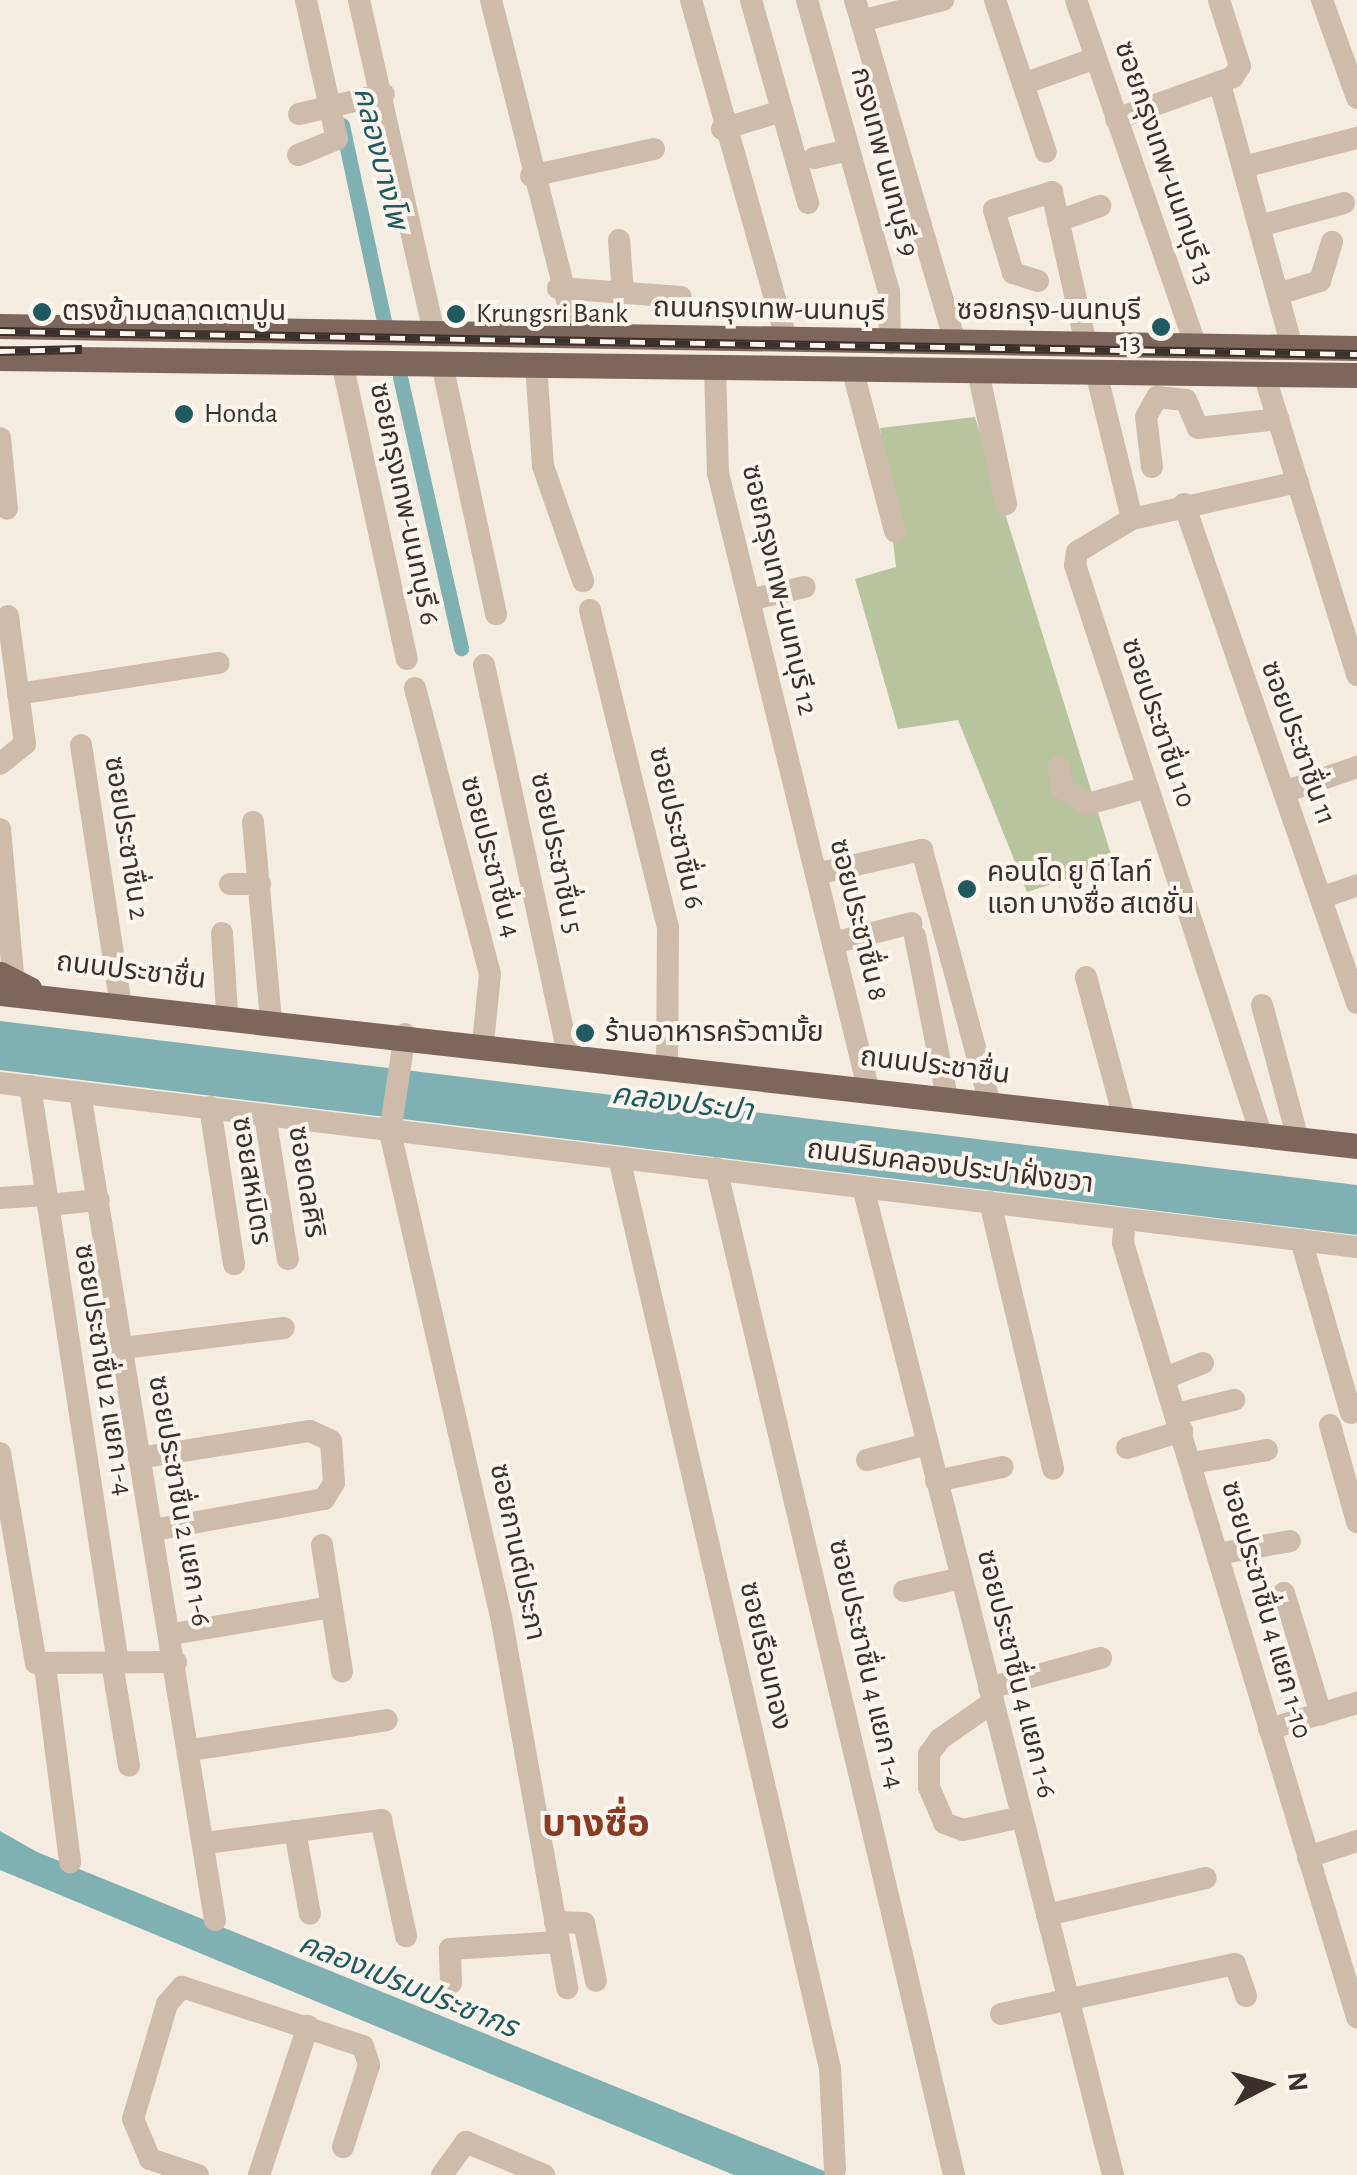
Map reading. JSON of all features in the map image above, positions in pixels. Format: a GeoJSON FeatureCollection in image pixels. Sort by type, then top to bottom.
{"type":"FeatureCollection","features":[{"type":"Feature","properties":{"kind":"main road","name":"ถนนกรุงเทพ-นนทบุรี"},"geometry":{"type":"LineString","coordinates":[[0,326],[1357,348]]}},
{"type":"Feature","properties":{"kind":"main road"},"geometry":{"type":"LineString","coordinates":[[440,336],[442,364]]}},
{"type":"Feature","properties":{"kind":"main road"},"geometry":{"type":"LineString","coordinates":[[1196,346],[1197,373]]}},
{"type":"Feature","properties":{"kind":"main road","name":"ถนนกรุงเทพ-นนทบุรี"},"geometry":{"type":"LineString","coordinates":[[0,358],[1357,376]]}},
{"type":"Feature","properties":{"kind":"main road","name":"ถนนประชาชื่น"},"geometry":{"type":"LineString","coordinates":[[11,983],[227,1013],[1357,1146]]}},
{"type":"Feature","properties":{"kind":"street"},"geometry":{"type":"LineString","coordinates":[[298,155],[336,146],[334,104],[306,0]]}},
{"type":"Feature","properties":{"kind":"street"},"geometry":{"type":"LineString","coordinates":[[359,0],[440,336]]}},
{"type":"Feature","properties":{"kind":"street"},"geometry":{"type":"LineString","coordinates":[[491,0],[558,288],[576,336]]}},
{"type":"Feature","properties":{"kind":"street"},"geometry":{"type":"LineString","coordinates":[[692,0],[722,129],[787,341]]}},
{"type":"Feature","properties":{"kind":"street"},"geometry":{"type":"LineString","coordinates":[[751,0],[808,203]]}},
{"type":"Feature","properties":{"kind":"street","name":"กรงเทพ นนทบุรี 9"},"geometry":{"type":"LineString","coordinates":[[807,0],[888,292],[890,342]]}},
{"type":"Feature","properties":{"kind":"street"},"geometry":{"type":"LineString","coordinates":[[943,0],[858,10],[955,343]]}},
{"type":"Feature","properties":{"kind":"street"},"geometry":{"type":"LineString","coordinates":[[994,0],[1046,152]]}},
{"type":"Feature","properties":{"kind":"street","name":"ซอยกรุงเทพ-นนทบุรี 13"},"geometry":{"type":"LineString","coordinates":[[1076,0],[1196,346]]}},
{"type":"Feature","properties":{"kind":"street"},"geometry":{"type":"LineString","coordinates":[[1116,118],[1220,84],[1240,66],[1219,0]]}},
{"type":"Feature","properties":{"kind":"street"},"geometry":{"type":"LineString","coordinates":[[1322,0],[1357,98]]}},
{"type":"Feature","properties":{"kind":"street"},"geometry":{"type":"LineString","coordinates":[[1024,84],[1096,58]]}},
{"type":"Feature","properties":{"kind":"street"},"geometry":{"type":"LineString","coordinates":[[1220,84],[1292,347]]}},
{"type":"Feature","properties":{"kind":"street"},"geometry":{"type":"LineString","coordinates":[[299,114],[384,94]]}},
{"type":"Feature","properties":{"kind":"street"},"geometry":{"type":"LineString","coordinates":[[722,129],[782,112]]}},
{"type":"Feature","properties":{"kind":"street"},"geometry":{"type":"LineString","coordinates":[[1242,167],[1357,138]]}},
{"type":"Feature","properties":{"kind":"street"},"geometry":{"type":"LineString","coordinates":[[531,176],[654,149]]}},
{"type":"Feature","properties":{"kind":"street"},"geometry":{"type":"LineString","coordinates":[[814,158],[848,150]]}},
{"type":"Feature","properties":{"kind":"street"},"geometry":{"type":"LineString","coordinates":[[1038,280],[1012,273],[994,210],[1052,192],[1086,344]]}},
{"type":"Feature","properties":{"kind":"street"},"geometry":{"type":"LineString","coordinates":[[1259,226],[1344,203]]}},
{"type":"Feature","properties":{"kind":"street"},"geometry":{"type":"LineString","coordinates":[[1058,221],[1100,206]]}},
{"type":"Feature","properties":{"kind":"street"},"geometry":{"type":"LineString","coordinates":[[619,240],[623,293]]}},
{"type":"Feature","properties":{"kind":"street"},"geometry":{"type":"LineString","coordinates":[[1278,294],[1320,280],[1332,242]]}},
{"type":"Feature","properties":{"kind":"street"},"geometry":{"type":"LineString","coordinates":[[558,288],[680,297]]}},
{"type":"Feature","properties":{"kind":"street","name":"ซอยกรุงเทพ-นนทบุรี 6"},"geometry":{"type":"LineString","coordinates":[[342,362],[407,659]]}},
{"type":"Feature","properties":{"kind":"street"},"geometry":{"type":"LineString","coordinates":[[442,364],[496,614]]}},
{"type":"Feature","properties":{"kind":"street"},"geometry":{"type":"LineString","coordinates":[[536,364],[543,466],[583,582]]}},
{"type":"Feature","properties":{"kind":"street","name":"ซอยกรุงเทพ-นนทบุรี 12"},"geometry":{"type":"LineString","coordinates":[[715,367],[718,473],[804,824]]}},
{"type":"Feature","properties":{"kind":"street"},"geometry":{"type":"LineString","coordinates":[[852,368],[894,532]]}},
{"type":"Feature","properties":{"kind":"street"},"geometry":{"type":"LineString","coordinates":[[978,371],[1006,504]]}},
{"type":"Feature","properties":{"kind":"street"},"geometry":{"type":"LineString","coordinates":[[1096,372],[1132,519]]}},
{"type":"Feature","properties":{"kind":"street"},"geometry":{"type":"LineString","coordinates":[[1264,374],[1357,675]]}},
{"type":"Feature","properties":{"kind":"street"},"geometry":{"type":"LineString","coordinates":[[1152,468],[1146,417],[1157,397],[1186,400],[1198,428],[1278,419]]}},
{"type":"Feature","properties":{"kind":"street"},"geometry":{"type":"LineString","coordinates":[[0,438],[7,508]]}},
{"type":"Feature","properties":{"kind":"street","name":"ซอยประชาชื่น 10"},"geometry":{"type":"LineString","coordinates":[[1262,1137],[1076,565],[1077,552],[1132,519],[1184,504],[1298,482]]}},
{"type":"Feature","properties":{"kind":"street","name":"ซอยประชาชื่น 11"},"geometry":{"type":"LineString","coordinates":[[1184,504],[1357,1003]]}},
{"type":"Feature","properties":{"kind":"street"},"geometry":{"type":"LineString","coordinates":[[749,600],[805,588]]}},
{"type":"Feature","properties":{"kind":"street","name":"ซอยประชาชื่น 6"},"geometry":{"type":"LineString","coordinates":[[590,610],[668,928],[667,1065]]}},
{"type":"Feature","properties":{"kind":"street"},"geometry":{"type":"LineString","coordinates":[[0,764],[24,752],[8,616]]}},
{"type":"Feature","properties":{"kind":"street"},"geometry":{"type":"LineString","coordinates":[[18,694],[220,663]]}},
{"type":"Feature","properties":{"kind":"street","name":"ซอยประชาชื่น 5"},"geometry":{"type":"LineString","coordinates":[[484,665],[568,1052]]}},
{"type":"Feature","properties":{"kind":"street","name":"ซอยประชาชื่น 4"},"geometry":{"type":"LineString","coordinates":[[414,688],[490,974],[482,1042]]}},
{"type":"Feature","properties":{"kind":"street","name":"ซอยประชาชื่น 2"},"geometry":{"type":"LineString","coordinates":[[81,745],[120,1000]]}},
{"type":"Feature","properties":{"kind":"street"},"geometry":{"type":"LineString","coordinates":[[1284,792],[1357,767]]}},
{"type":"Feature","properties":{"kind":"street"},"geometry":{"type":"LineString","coordinates":[[1058,768],[1062,788],[1088,804],[1148,788]]}},
{"type":"Feature","properties":{"kind":"street"},"geometry":{"type":"LineString","coordinates":[[253,822],[272,1018]]}},
{"type":"Feature","properties":{"kind":"street","name":"ซอยประชาชื่น 8"},"geometry":{"type":"LineString","coordinates":[[804,824],[868,1088]]}},
{"type":"Feature","properties":{"kind":"street"},"geometry":{"type":"LineString","coordinates":[[0,830],[11,983]]}},
{"type":"Feature","properties":{"kind":"street"},"geometry":{"type":"LineString","coordinates":[[816,874],[922,850],[990,1103]]}},
{"type":"Feature","properties":{"kind":"street"},"geometry":{"type":"LineString","coordinates":[[230,884],[260,884]]}},
{"type":"Feature","properties":{"kind":"street"},"geometry":{"type":"LineString","coordinates":[[1322,897],[1357,885]]}},
{"type":"Feature","properties":{"kind":"street"},"geometry":{"type":"LineString","coordinates":[[833,943],[913,930],[947,1098]]}},
{"type":"Feature","properties":{"kind":"street"},"geometry":{"type":"LineString","coordinates":[[222,934],[227,1013]]}},
{"type":"Feature","properties":{"kind":"street"},"geometry":{"type":"LineString","coordinates":[[1086,977],[1124,1118]]}},
{"type":"Feature","properties":{"kind":"street"},"geometry":{"type":"LineString","coordinates":[[1262,1005],[1298,1139]]}},
{"type":"Feature","properties":{"kind":"street","name":"ซอยกานต์ประภา"},"geometry":{"type":"LineString","coordinates":[[404,1034],[390,1125],[501,1616],[567,1988]]}},
{"type":"Feature","properties":{"kind":"street","name":"ถนนริมคลองประปาฝั่งขวา"},"geometry":{"type":"LineString","coordinates":[[0,1082],[265,1116],[390,1125],[620,1158],[1357,1247]]}},
{"type":"Feature","properties":{"kind":"street","name":"ซอยประชาชื่น 2 แยก 1-4"},"geometry":{"type":"LineString","coordinates":[[30,1086],[129,1766]]}},
{"type":"Feature","properties":{"kind":"street","name":"ซอยประชาชื่น 2 แยก 1-6"},"geometry":{"type":"LineString","coordinates":[[80,1092],[139,1458],[192,1750],[215,1920]]}},
{"type":"Feature","properties":{"kind":"street","name":"ซอยสหมิตร"},"geometry":{"type":"LineString","coordinates":[[210,1107],[234,1264]]}},
{"type":"Feature","properties":{"kind":"street","name":"ซอยดลศิริ"},"geometry":{"type":"LineString","coordinates":[[265,1116],[288,1259]]}},
{"type":"Feature","properties":{"kind":"street","name":"ซอยเรือนทอง"},"geometry":{"type":"LineString","coordinates":[[620,1158],[830,2068],[835,2170]]}},
{"type":"Feature","properties":{"kind":"street","name":"ซอยประชาชื่น 4 แยก 1-4"},"geometry":{"type":"LineString","coordinates":[[716,1168],[954,2175]]}},
{"type":"Feature","properties":{"kind":"street","name":"ซอยประชาชื่น 4 แยก 1-6"},"geometry":{"type":"LineString","coordinates":[[863,1187],[1113,2175]]}},
{"type":"Feature","properties":{"kind":"street"},"geometry":{"type":"LineString","coordinates":[[0,1198],[99,1200]]}},
{"type":"Feature","properties":{"kind":"street"},"geometry":{"type":"LineString","coordinates":[[990,1202],[1052,1469]]}},
{"type":"Feature","properties":{"kind":"street","name":"ซอยประชาชื่น 4 แยก 1-10"},"geometry":{"type":"LineString","coordinates":[[1125,1219],[1122,1243],[1192,1463],[1308,1857],[1350,1968],[1357,2017]]}},
{"type":"Feature","properties":{"kind":"street"},"geometry":{"type":"LineString","coordinates":[[1300,1240],[1352,1413]]}},
{"type":"Feature","properties":{"kind":"street"},"geometry":{"type":"LineString","coordinates":[[123,1348],[284,1328]]}},
{"type":"Feature","properties":{"kind":"street"},"geometry":{"type":"LineString","coordinates":[[1166,1378],[1202,1363]]}},
{"type":"Feature","properties":{"kind":"street"},"geometry":{"type":"LineString","coordinates":[[1127,1448],[1234,1400]]}},
{"type":"Feature","properties":{"kind":"street"},"geometry":{"type":"LineString","coordinates":[[1330,1425],[1357,1522]]}},
{"type":"Feature","properties":{"kind":"street"},"geometry":{"type":"LineString","coordinates":[[139,1458],[318,1430],[331,1441],[332,1462],[324,1499],[152,1530]]}},
{"type":"Feature","properties":{"kind":"street"},"geometry":{"type":"LineString","coordinates":[[867,1460],[926,1444]]}},
{"type":"Feature","properties":{"kind":"street"},"geometry":{"type":"LineString","coordinates":[[1192,1463],[1267,1450]]}},
{"type":"Feature","properties":{"kind":"street"},"geometry":{"type":"LineString","coordinates":[[0,1454],[31,1654],[44,1666],[70,1862]]}},
{"type":"Feature","properties":{"kind":"street"},"geometry":{"type":"LineString","coordinates":[[936,1481],[1004,1467]]}},
{"type":"Feature","properties":{"kind":"street"},"geometry":{"type":"LineString","coordinates":[[1218,1554],[1290,1541]]}},
{"type":"Feature","properties":{"kind":"street"},"geometry":{"type":"LineString","coordinates":[[322,1545],[342,1671]]}},
{"type":"Feature","properties":{"kind":"street"},"geometry":{"type":"LineString","coordinates":[[904,1591],[960,1578]]}},
{"type":"Feature","properties":{"kind":"street"},"geometry":{"type":"LineString","coordinates":[[1284,1593],[1322,1714]]}},
{"type":"Feature","properties":{"kind":"street"},"geometry":{"type":"LineString","coordinates":[[172,1634],[331,1608]]}},
{"type":"Feature","properties":{"kind":"street"},"geometry":{"type":"LineString","coordinates":[[1021,1817],[962,1830],[944,1823],[929,1787],[929,1754],[940,1739],[991,1695],[1101,1658]]}},
{"type":"Feature","properties":{"kind":"street"},"geometry":{"type":"LineString","coordinates":[[44,1666],[176,1662]]}},
{"type":"Feature","properties":{"kind":"street"},"geometry":{"type":"LineString","coordinates":[[1269,1730],[1357,1703]]}},
{"type":"Feature","properties":{"kind":"street"},"geometry":{"type":"LineString","coordinates":[[192,1750],[388,1720]]}},
{"type":"Feature","properties":{"kind":"street"},"geometry":{"type":"LineString","coordinates":[[206,1843],[381,1820],[406,1936]]}},
{"type":"Feature","properties":{"kind":"street"},"geometry":{"type":"LineString","coordinates":[[295,1831],[310,1914]]}},
{"type":"Feature","properties":{"kind":"street"},"geometry":{"type":"LineString","coordinates":[[1308,1857],[1357,1841]]}},
{"type":"Feature","properties":{"kind":"street"},"geometry":{"type":"LineString","coordinates":[[1047,1914],[1206,1878]]}},
{"type":"Feature","properties":{"kind":"street"},"geometry":{"type":"LineString","coordinates":[[451,1983],[450,1949],[557,1932],[584,1923],[596,1981]]}},
{"type":"Feature","properties":{"kind":"street"},"geometry":{"type":"LineString","coordinates":[[1002,2014],[1070,2006],[1235,1964],[1246,1996]]}},
{"type":"Feature","properties":{"kind":"street"},"geometry":{"type":"LineString","coordinates":[[198,2175],[150,2159],[136,2138],[172,1991],[195,1988],[308,2026],[369,2054],[343,2147]]}},
{"type":"Feature","properties":{"kind":"street"},"geometry":{"type":"LineString","coordinates":[[259,2175],[308,2026]]}},
{"type":"Feature","properties":{"kind":"street"},"geometry":{"type":"LineString","coordinates":[[442,2175],[466,2142],[535,2173]]}},
{"type":"Feature","properties":{"kind":"green space"},"geometry":{"type":"Polygon","coordinates":[[[975,417],[1114,864],[1027,892],[958,720],[898,729],[855,579],[896,567],[880,428],[975,417]]]}},
{"type":"Feature","properties":{"kind":"water"},"geometry":{"type":"Polygon","coordinates":[[[0,1021],[1357,1185],[1357,1235],[0,1070],[0,1021]]]}},
{"type":"Feature","properties":{"kind":"water"},"geometry":{"type":"Polygon","coordinates":[[[0,1831],[37,1852],[834,2175],[734,2175],[0,1870],[0,1831]]]}},
{"type":"Feature","properties":{"kind":"waterway","name":"คลองบางโพ"},"geometry":{"type":"LineString","coordinates":[[342,125],[386,331]]}},
{"type":"Feature","properties":{"kind":"waterway","name":"คลองบางโพ"},"geometry":{"type":"LineString","coordinates":[[400,377],[461,648]]}},
{"type":"Feature","properties":{"kind":"railway"},"geometry":{"type":"LineString","coordinates":[[0,331],[1357,354]]}},
{"type":"Feature","properties":{"kind":"railway"},"geometry":{"type":"LineString","coordinates":[[0,351],[82,349]]}},
{"type":"Feature","properties":{"kind":"place","name":"ตรงข้ามตลาดเตาปูน"},"geometry":{"type":"Point","coordinates":[42,312]}},
{"type":"Feature","properties":{"kind":"place","name":"Krungsri Bank"},"geometry":{"type":"Point","coordinates":[456,314]}},
{"type":"Feature","properties":{"kind":"place","name":"ซอยกรุง-นนทบุรี 13"},"geometry":{"type":"Point","coordinates":[1161,327]}},
{"type":"Feature","properties":{"kind":"place","name":"Honda"},"geometry":{"type":"Point","coordinates":[184,414]}},
{"type":"Feature","properties":{"kind":"place","name":"คอนโด ยู ดี ไลท์ แอท บางซื่อ สเตชั่น"},"geometry":{"type":"Point","coordinates":[967,889]}},
{"type":"Feature","properties":{"kind":"place","name":"ร้านอาหารครัวตามั้ย"},"geometry":{"type":"Point","coordinates":[585,1033]}},
{"type":"Feature","properties":{"kind":"district","name":"บางซื่อ"},"geometry":{"type":"Point","coordinates":[596,1826]}},
{"type":"Feature","properties":{"kind":"water label","name":"คลองประปา"},"geometry":{"type":"Point","coordinates":[682,1103]}},
{"type":"Feature","properties":{"kind":"water label","name":"คลองเปรมประชากร"},"geometry":{"type":"Point","coordinates":[408,1986]}}]}
